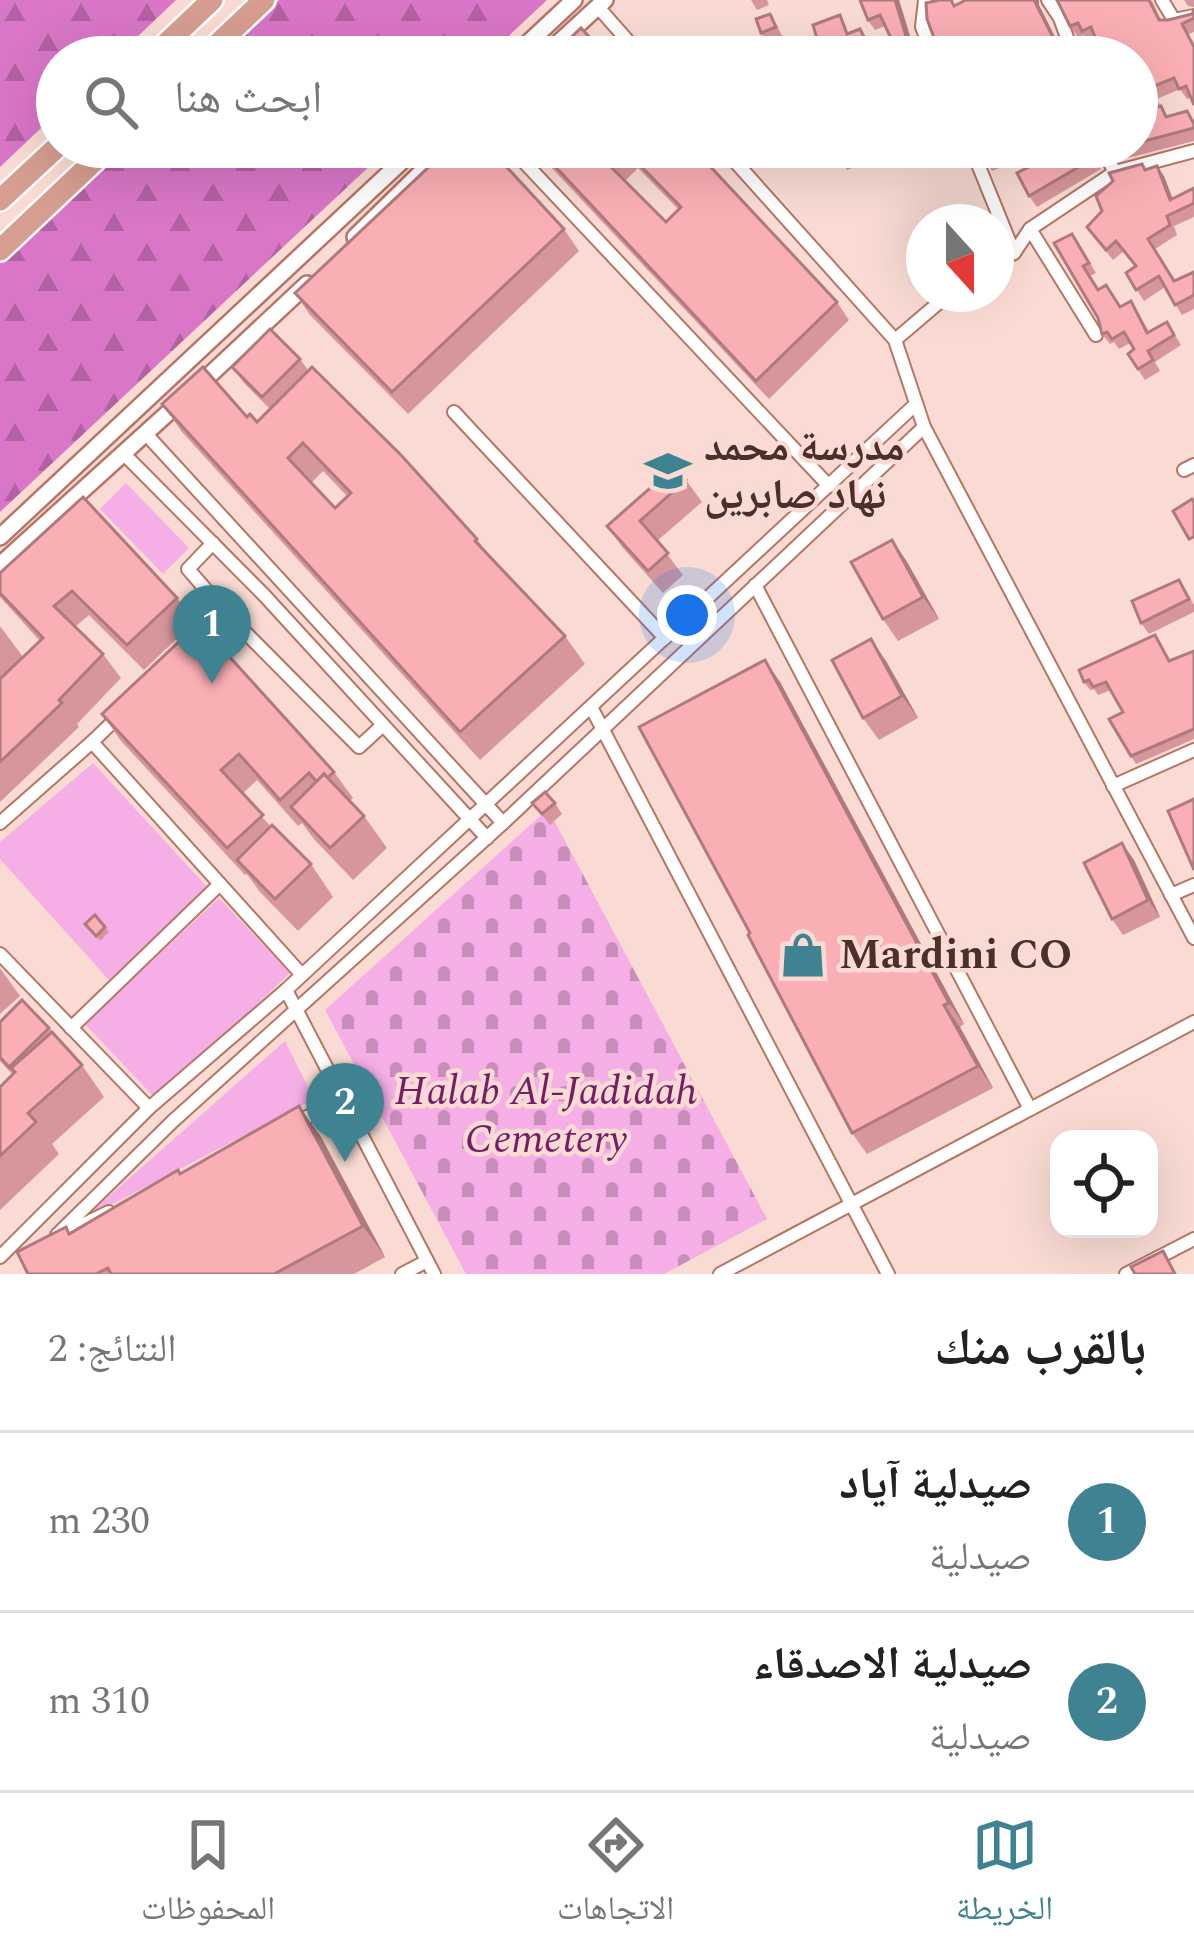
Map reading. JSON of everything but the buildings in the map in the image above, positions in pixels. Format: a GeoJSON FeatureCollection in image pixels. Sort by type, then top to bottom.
{"type":"FeatureCollection","features":[{"type":"Feature","properties":{"kind":"highway"},"geometry":{"type":"LineString","coordinates":[[174,36],[212,0]]}},
{"type":"Feature","properties":{"kind":"highway"},"geometry":{"type":"LineString","coordinates":[[226,36],[264,0]]}},
{"type":"Feature","properties":{"kind":"highway"},"geometry":{"type":"LineString","coordinates":[[0,200],[36,167]]}},
{"type":"Feature","properties":{"kind":"highway"},"geometry":{"type":"LineString","coordinates":[[0,250],[87,168]]}},
{"type":"Feature","properties":{"kind":"street"},"geometry":{"type":"LineString","coordinates":[[535,36],[574,0]]}},
{"type":"Feature","properties":{"kind":"street"},"geometry":{"type":"LineString","coordinates":[[925,0],[926,36]]}},
{"type":"Feature","properties":{"kind":"street"},"geometry":{"type":"LineString","coordinates":[[1048,0],[1066,36]]}},
{"type":"Feature","properties":{"kind":"street"},"geometry":{"type":"LineString","coordinates":[[1162,0],[1174,20],[1194,16]]}},
{"type":"Feature","properties":{"kind":"street"},"geometry":{"type":"LineString","coordinates":[[566,36],[601,4],[626,36]]}},
{"type":"Feature","properties":{"kind":"street"},"geometry":{"type":"LineString","coordinates":[[1158,161],[1194,151]]}},
{"type":"Feature","properties":{"kind":"street"},"geometry":{"type":"LineString","coordinates":[[0,537],[395,168]]}},
{"type":"Feature","properties":{"kind":"street"},"geometry":{"type":"LineString","coordinates":[[338,254],[426,168]]}},
{"type":"Feature","properties":{"kind":"street"},"geometry":{"type":"LineString","coordinates":[[530,168],[829,486]]}},
{"type":"Feature","properties":{"kind":"street"},"geometry":{"type":"LineString","coordinates":[[741,168],[895,340],[924,427],[1194,938]]}},
{"type":"Feature","properties":{"kind":"street"},"geometry":{"type":"LineString","coordinates":[[980,168],[994,204]]}},
{"type":"Feature","properties":{"kind":"street"},"geometry":{"type":"LineString","coordinates":[[1113,168],[1115,172]]}},
{"type":"Feature","properties":{"kind":"street"},"geometry":{"type":"LineString","coordinates":[[1014,253],[1030,229],[1115,172],[1130,168]]}},
{"type":"Feature","properties":{"kind":"street"},"geometry":{"type":"LineString","coordinates":[[1030,229],[1096,335]]}},
{"type":"Feature","properties":{"kind":"street"},"geometry":{"type":"LineString","coordinates":[[0,565],[322,269]]}},
{"type":"Feature","properties":{"kind":"street"},"geometry":{"type":"LineString","coordinates":[[895,340],[928,312]]}},
{"type":"Feature","properties":{"kind":"street"},"geometry":{"type":"LineString","coordinates":[[0,1256],[148,1108],[286,990],[916,404]]}},
{"type":"Feature","properties":{"kind":"street"},"geometry":{"type":"LineString","coordinates":[[454,412],[665,638]]}},
{"type":"Feature","properties":{"kind":"street"},"geometry":{"type":"LineString","coordinates":[[41,1250],[172,1122],[487,838],[924,427]]}},
{"type":"Feature","properties":{"kind":"street"},"geometry":{"type":"LineString","coordinates":[[146,434],[503,823]]}},
{"type":"Feature","properties":{"kind":"street"},"geometry":{"type":"LineString","coordinates":[[124,454],[264,596],[487,838]]}},
{"type":"Feature","properties":{"kind":"street"},"geometry":{"type":"LineString","coordinates":[[213,543],[188,569],[226,613],[359,747],[382,724]]}},
{"type":"Feature","properties":{"kind":"street"},"geometry":{"type":"LineString","coordinates":[[264,596],[280,580]]}},
{"type":"Feature","properties":{"kind":"street"},"geometry":{"type":"LineString","coordinates":[[755,585],[1030,1109]]}},
{"type":"Feature","properties":{"kind":"street"},"geometry":{"type":"LineString","coordinates":[[192,645],[226,613]]}},
{"type":"Feature","properties":{"kind":"street"},"geometry":{"type":"LineString","coordinates":[[591,707],[888,1274]]}},
{"type":"Feature","properties":{"kind":"street"},"geometry":{"type":"LineString","coordinates":[[0,824],[125,710]]}},
{"type":"Feature","properties":{"kind":"street"},"geometry":{"type":"LineString","coordinates":[[92,742],[302,975]]}},
{"type":"Feature","properties":{"kind":"street"},"geometry":{"type":"LineString","coordinates":[[1113,786],[1194,750]]}},
{"type":"Feature","properties":{"kind":"street"},"geometry":{"type":"LineString","coordinates":[[71,1028],[220,884]]}},
{"type":"Feature","properties":{"kind":"street"},"geometry":{"type":"LineString","coordinates":[[1171,895],[1194,885]]}},
{"type":"Feature","properties":{"kind":"street"},"geometry":{"type":"LineString","coordinates":[[0,954],[148,1108]]}},
{"type":"Feature","properties":{"kind":"street"},"geometry":{"type":"LineString","coordinates":[[286,990],[430,1268],[402,1274]]}},
{"type":"Feature","properties":{"kind":"street"},"geometry":{"type":"LineString","coordinates":[[720,1274],[1194,1022]]}},
{"type":"Feature","properties":{"kind":"street"},"geometry":{"type":"LineString","coordinates":[[280,1130],[342,1100]]}},
{"type":"Feature","properties":{"kind":"street"},"geometry":{"type":"LineString","coordinates":[[53,1239],[116,1209]]}},
{"type":"Feature","properties":{"kind":"street"},"geometry":{"type":"LineString","coordinates":[[1126,1274],[1194,1239]]}},
{"type":"Feature","properties":{"kind":"green space"},"geometry":{"type":"Polygon","coordinates":[[[0,0],[176,0],[138,36],[36,36],[36,133],[0,167],[0,0]]]}},
{"type":"Feature","properties":{"kind":"green space"},"geometry":{"type":"Polygon","coordinates":[[[279,0],[547,0],[508,36],[240,36],[279,0]]]}},
{"type":"Feature","properties":{"kind":"green space"},"geometry":{"type":"Polygon","coordinates":[[[100,168],[368,168],[0,512],[0,262],[100,168]]]}},
{"type":"Feature","properties":{"kind":"green space"},"geometry":{"type":"Polygon","coordinates":[[[126,483],[189,548],[163,574],[100,509],[126,483]]]}},
{"type":"Feature","properties":{"kind":"green space"},"geometry":{"type":"Polygon","coordinates":[[[93,763],[207,887],[109,980],[0,859],[0,842],[93,763]]]}},
{"type":"Feature","properties":{"kind":"green space","name":"Halab Al-Jadidah Cemetery"},"geometry":{"type":"Polygon","coordinates":[[[548,809],[767,1219],[664,1274],[466,1274],[325,1010],[548,809]]]}},
{"type":"Feature","properties":{"kind":"green space"},"geometry":{"type":"Polygon","coordinates":[[[219,898],[290,973],[156,1099],[85,1024],[219,898]]]}},
{"type":"Feature","properties":{"kind":"green space"},"geometry":{"type":"Polygon","coordinates":[[[285,1041],[314,1099],[82,1220],[285,1041]]]}},
{"type":"Feature","properties":{"kind":"place","name":"مدرسة محمد نهاد صابرين"},"geometry":{"type":"Point","coordinates":[668,471]}},
{"type":"Feature","properties":{"kind":"place","name":"صيدلية آياد"},"geometry":{"type":"Point","coordinates":[212,684]}},
{"type":"Feature","properties":{"kind":"place","name":"Mardini CO"},"geometry":{"type":"Point","coordinates":[803,955]}},
{"type":"Feature","properties":{"kind":"place","name":"صيدلية الاصدقاء"},"geometry":{"type":"Point","coordinates":[345,1162]}}]}
